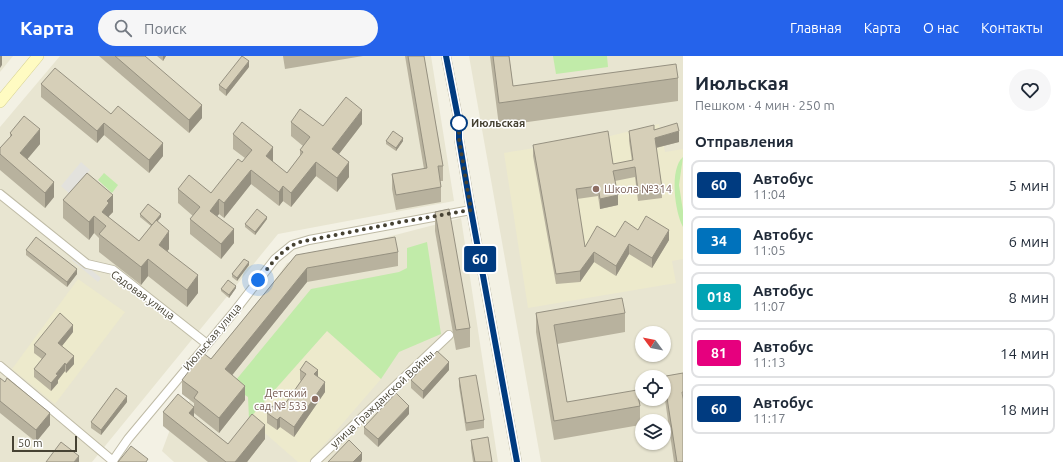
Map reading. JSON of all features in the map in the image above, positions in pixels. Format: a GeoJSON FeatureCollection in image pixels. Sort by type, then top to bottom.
{"type":"FeatureCollection","features":[{"type":"Feature","properties":{"kind":"main road"},"geometry":{"type":"LineString","coordinates":[[0,102],[38,56]]}},
{"type":"Feature","properties":{"kind":"street"},"geometry":{"type":"LineString","coordinates":[[446,56],[459,123],[459,139],[471,210],[517,462]]}},
{"type":"Feature","properties":{"kind":"street","name":"Садовая улица"},"geometry":{"type":"LineString","coordinates":[[0,194],[87,264],[113,270],[207,344]]}},
{"type":"Feature","properties":{"kind":"street","name":"Июльская улица"},"geometry":{"type":"LineString","coordinates":[[113,461],[128,439],[275,259],[292,245],[309,240],[471,210]]}},
{"type":"Feature","properties":{"kind":"street","name":"улица Гражданской Войны"},"geometry":{"type":"LineString","coordinates":[[315,462],[449,335]]}},
{"type":"Feature","properties":{"kind":"street"},"geometry":{"type":"LineString","coordinates":[[0,366],[113,461]]}},
{"type":"Feature","properties":{"kind":"shaded area"},"geometry":{"type":"Polygon","coordinates":[[[0,56],[13,56],[0,72],[0,56]]]}},
{"type":"Feature","properties":{"kind":"shaded area"},"geometry":{"type":"Polygon","coordinates":[[[60,56],[431,56],[454,201],[278,234],[92,462],[0,462],[0,127],[60,56]]]}},
{"type":"Feature","properties":{"kind":"shaded area"},"geometry":{"type":"Polygon","coordinates":[[[469,56],[683,56],[683,462],[541,462],[469,56]]]}},
{"type":"Feature","properties":{"kind":"shaded area","name":"Школа №314"},"geometry":{"type":"Polygon","coordinates":[[[659,124],[665,152],[683,149],[683,259],[672,261],[676,283],[528,308],[504,153],[610,136],[659,124]]]}},
{"type":"Feature","properties":{"kind":"shaded area"},"geometry":{"type":"Polygon","coordinates":[[[81,162],[90,170],[70,194],[61,186],[81,162]]]}},
{"type":"Feature","properties":{"kind":"shaded area"},"geometry":{"type":"Polygon","coordinates":[[[461,218],[498,462],[174,462],[162,451],[171,427],[287,263],[461,218]]]}},
{"type":"Feature","properties":{"kind":"shaded area"},"geometry":{"type":"Polygon","coordinates":[[[75,256],[101,278],[98,282],[72,260],[75,256]]]}},
{"type":"Feature","properties":{"kind":"shaded area"},"geometry":{"type":"Polygon","coordinates":[[[78,279],[125,312],[55,404],[12,369],[78,279]]]}},
{"type":"Feature","properties":{"kind":"shaded area","name":"Детский сад № 533"},"geometry":{"type":"Polygon","coordinates":[[[327,331],[381,379],[309,462],[298,462],[249,419],[327,331]]]}},
{"type":"Feature","properties":{"kind":"green space"},"geometry":{"type":"Polygon","coordinates":[[[553,56],[607,56],[608,67],[556,74],[553,56]]]}},
{"type":"Feature","properties":{"kind":"green space"},"geometry":{"type":"Polygon","coordinates":[[[683,157],[679,185],[683,211],[683,227],[676,201],[675,180],[676,171],[683,157]]]}},
{"type":"Feature","properties":{"kind":"green space"},"geometry":{"type":"Polygon","coordinates":[[[104,173],[118,185],[112,193],[98,180],[104,173]]]}},
{"type":"Feature","properties":{"kind":"green space"},"geometry":{"type":"Polygon","coordinates":[[[427,242],[441,334],[399,352],[381,379],[327,331],[249,419],[248,397],[231,386],[311,289],[399,272],[407,268],[407,248],[427,242]]]}},
{"type":"Feature","properties":{"kind":"building"},"geometry":{"type":"Polygon","coordinates":[[[115,56],[145,56],[202,105],[189,120],[115,56]]]}},
{"type":"Feature","properties":{"kind":"building"},"geometry":{"type":"Polygon","coordinates":[[[242,56],[249,61],[226,90],[219,85],[242,56]]]}},
{"type":"Feature","properties":{"kind":"building"},"geometry":{"type":"Polygon","coordinates":[[[408,56],[424,56],[443,166],[438,166],[441,187],[396,195],[392,174],[427,168],[408,56]]]}},
{"type":"Feature","properties":{"kind":"building"},"geometry":{"type":"Polygon","coordinates":[[[493,56],[509,56],[513,86],[676,64],[678,78],[499,103],[493,56]]]}},
{"type":"Feature","properties":{"kind":"building"},"geometry":{"type":"Polygon","coordinates":[[[55,68],[111,114],[118,106],[163,143],[149,160],[104,123],[97,131],[41,84],[55,68]]]}},
{"type":"Feature","properties":{"kind":"building"},"geometry":{"type":"Polygon","coordinates":[[[346,97],[362,110],[332,149],[349,162],[337,178],[316,162],[291,193],[283,186],[279,192],[251,170],[224,203],[219,199],[210,211],[234,229],[221,244],[190,219],[200,207],[178,189],[189,175],[211,193],[238,159],[242,162],[252,150],[233,134],[242,122],[273,147],[266,156],[287,173],[303,152],[300,150],[310,137],[291,122],[300,109],[323,126],[346,97]]]}},
{"type":"Feature","properties":{"kind":"building"},"geometry":{"type":"Polygon","coordinates":[[[24,116],[40,129],[20,153],[54,182],[45,193],[0,154],[0,148],[12,135],[10,133],[24,116]]]}},
{"type":"Feature","properties":{"kind":"building"},"geometry":{"type":"Polygon","coordinates":[[[677,123],[679,131],[655,138],[662,188],[638,191],[635,167],[613,171],[618,195],[600,199],[598,186],[576,189],[585,247],[597,226],[615,237],[625,221],[638,230],[646,216],[669,230],[652,258],[629,244],[616,266],[594,252],[580,271],[556,274],[533,145],[608,131],[613,164],[633,160],[629,131],[654,125],[654,130],[677,123]]]}},
{"type":"Feature","properties":{"kind":"building"},"geometry":{"type":"Polygon","coordinates":[[[393,131],[403,138],[396,148],[386,141],[393,131]]]}},
{"type":"Feature","properties":{"kind":"building"},"geometry":{"type":"Polygon","coordinates":[[[87,173],[113,195],[107,201],[109,203],[102,212],[139,241],[156,220],[169,231],[159,245],[198,275],[187,290],[148,259],[141,267],[99,234],[106,226],[94,216],[89,222],[63,200],[87,173]]]}},
{"type":"Feature","properties":{"kind":"building"},"geometry":{"type":"Polygon","coordinates":[[[148,204],[161,214],[152,225],[140,214],[148,204]]]}},
{"type":"Feature","properties":{"kind":"building"},"geometry":{"type":"Polygon","coordinates":[[[257,209],[267,217],[255,232],[245,224],[257,209]]]}},
{"type":"Feature","properties":{"kind":"building"},"geometry":{"type":"Polygon","coordinates":[[[449,209],[470,328],[456,330],[435,212],[449,209]]]}},
{"type":"Feature","properties":{"kind":"building"},"geometry":{"type":"Polygon","coordinates":[[[36,237],[77,269],[67,282],[26,250],[36,237]]]}},
{"type":"Feature","properties":{"kind":"building"},"geometry":{"type":"Polygon","coordinates":[[[395,237],[398,252],[307,268],[225,369],[245,386],[219,418],[194,398],[198,392],[182,380],[203,353],[211,359],[296,255],[395,237]]]}},
{"type":"Feature","properties":{"kind":"building"},"geometry":{"type":"Polygon","coordinates":[[[244,259],[249,262],[237,278],[232,274],[244,259]]]}},
{"type":"Feature","properties":{"kind":"building"},"geometry":{"type":"Polygon","coordinates":[[[228,280],[236,286],[229,295],[221,289],[228,280]]]}},
{"type":"Feature","properties":{"kind":"building"},"geometry":{"type":"Polygon","coordinates":[[[622,298],[625,313],[554,325],[567,402],[635,390],[635,406],[640,406],[554,421],[536,313],[622,298]]]}},
{"type":"Feature","properties":{"kind":"building"},"geometry":{"type":"Polygon","coordinates":[[[60,313],[73,325],[58,343],[74,356],[66,365],[65,363],[51,383],[34,369],[46,354],[34,345],[60,313]]]}},
{"type":"Feature","properties":{"kind":"building"},"geometry":{"type":"Polygon","coordinates":[[[437,351],[449,362],[423,391],[411,380],[437,351]]]}},
{"type":"Feature","properties":{"kind":"building"},"geometry":{"type":"Polygon","coordinates":[[[306,361],[318,370],[314,374],[325,382],[294,427],[280,417],[277,420],[267,413],[272,406],[280,411],[306,374],[300,370],[306,361]]]}},
{"type":"Feature","properties":{"kind":"building"},"geometry":{"type":"Polygon","coordinates":[[[683,373],[683,462],[677,462],[671,414],[670,414],[668,406],[671,406],[671,375],[683,373]]]}},
{"type":"Feature","properties":{"kind":"building"},"geometry":{"type":"Polygon","coordinates":[[[476,375],[484,420],[466,423],[459,378],[476,375]]]}},
{"type":"Feature","properties":{"kind":"building"},"geometry":{"type":"Polygon","coordinates":[[[0,378],[5,382],[7,378],[50,413],[36,430],[0,401],[0,378]]]}},
{"type":"Feature","properties":{"kind":"building"},"geometry":{"type":"Polygon","coordinates":[[[116,388],[127,396],[101,430],[91,422],[116,388]]]}},
{"type":"Feature","properties":{"kind":"building"},"geometry":{"type":"Polygon","coordinates":[[[396,393],[409,406],[378,439],[364,427],[396,393]]]}},
{"type":"Feature","properties":{"kind":"building"},"geometry":{"type":"Polygon","coordinates":[[[178,394],[194,407],[189,413],[228,444],[252,414],[265,425],[235,462],[226,462],[163,412],[178,394]]]}},
{"type":"Feature","properties":{"kind":"building"},"geometry":{"type":"Polygon","coordinates":[[[488,437],[492,462],[475,462],[471,440],[488,437]]]}},
{"type":"Feature","properties":{"kind":"building"},"geometry":{"type":"Polygon","coordinates":[[[349,440],[362,453],[353,462],[328,462],[349,440]]]}},
{"type":"Feature","properties":{"kind":"building"},"geometry":{"type":"Polygon","coordinates":[[[61,442],[79,456],[74,462],[46,462],[61,442]]]}},
{"type":"Feature","properties":{"kind":"building"},"geometry":{"type":"Polygon","coordinates":[[[131,446],[148,459],[146,462],[118,462],[131,446]]]}},
{"type":"Feature","properties":{"kind":"bus line","name":"60"},"geometry":{"type":"LineString","coordinates":[[446,56],[459,123],[459,139],[469,199],[517,462]]}},
{"type":"Feature","properties":{"kind":"place","name":"Июльская"},"geometry":{"type":"Point","coordinates":[459,123]}},
{"type":"Feature","properties":{"kind":"place","name":"Школа №314"},"geometry":{"type":"Point","coordinates":[596,189]}},
{"type":"Feature","properties":{"kind":"place","name":"Детский сад № 533"},"geometry":{"type":"Point","coordinates":[315,399]}},
{"type":"Feature","properties":{"kind":"route"},"geometry":{"type":"LineString","coordinates":[[258,280],[282,252],[292,245],[300,242],[426,217],[471,210],[459,139],[459,123]]}}]}
